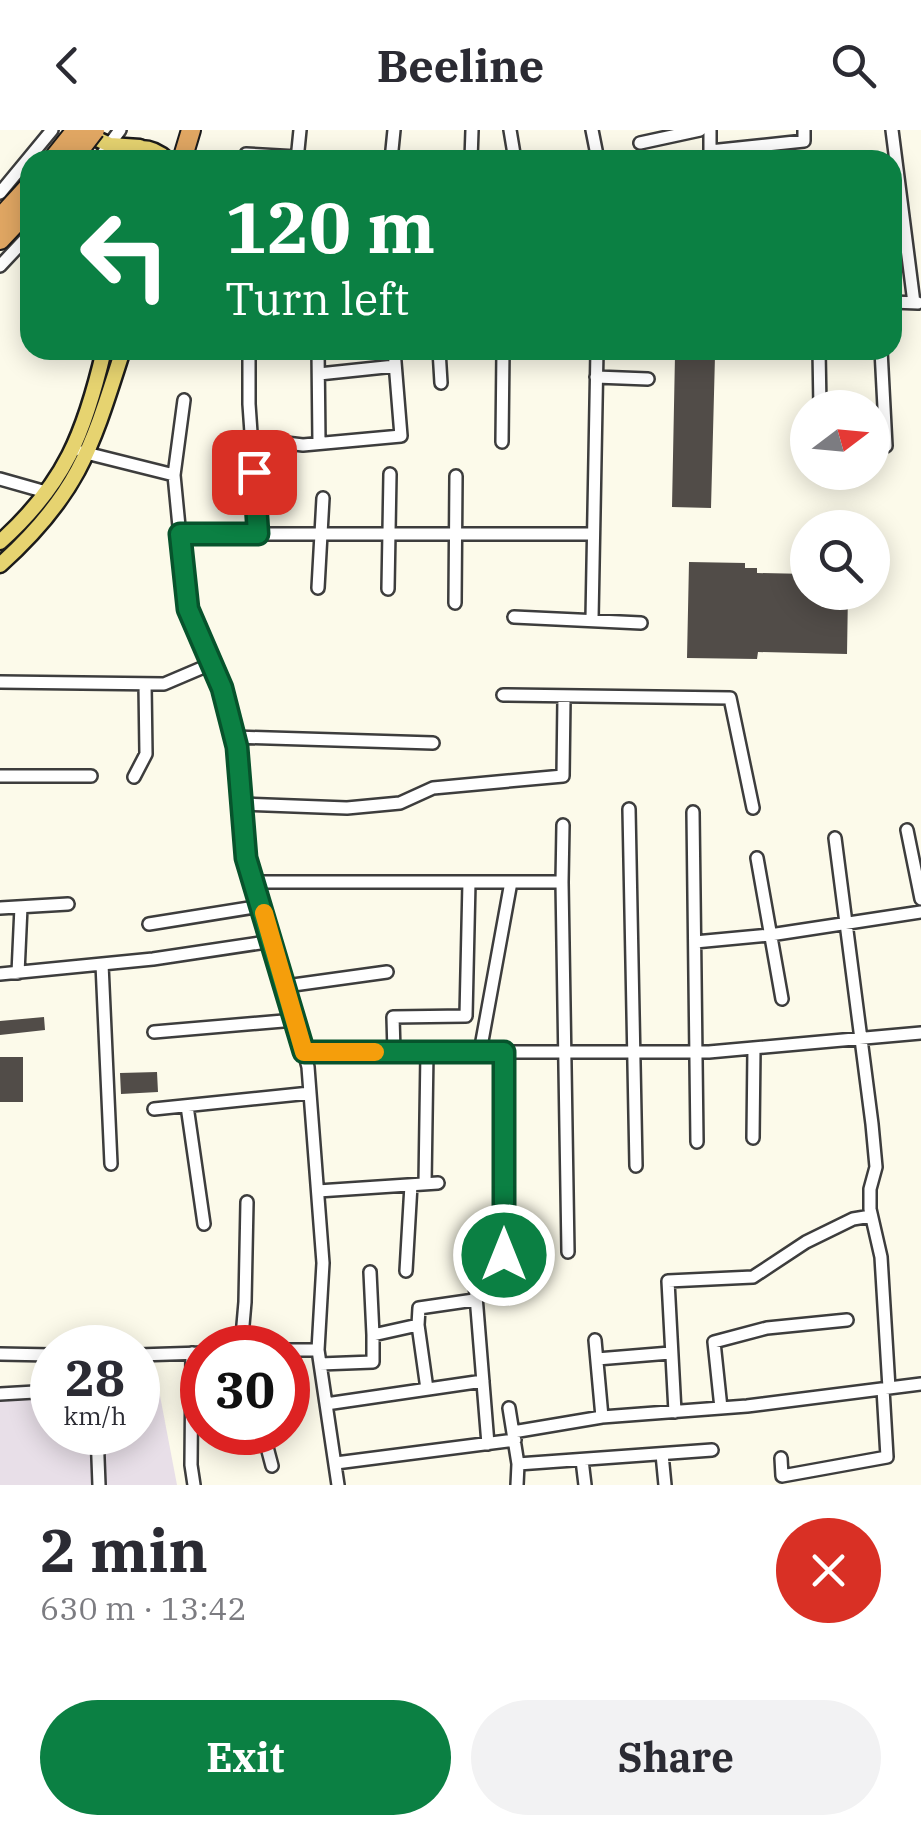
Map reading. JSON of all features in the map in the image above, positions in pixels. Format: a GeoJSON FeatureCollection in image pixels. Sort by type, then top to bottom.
{"type":"FeatureCollection","features":[{"type":"Feature","properties":{"kind":"highway"},"geometry":{"type":"LineString","coordinates":[[60,150],[77,130]]}},
{"type":"Feature","properties":{"kind":"highway"},"geometry":{"type":"LineString","coordinates":[[80,150],[95,130]]}},
{"type":"Feature","properties":{"kind":"highway"},"geometry":{"type":"LineString","coordinates":[[0,218],[20,196]]}},
{"type":"Feature","properties":{"kind":"highway"},"geometry":{"type":"LineString","coordinates":[[0,240],[20,219]]}},
{"type":"Feature","properties":{"kind":"main road"},"geometry":{"type":"LineString","coordinates":[[77,130],[110,144],[156,150]]}},
{"type":"Feature","properties":{"kind":"main road"},"geometry":{"type":"LineString","coordinates":[[130,150],[140,147]]}},
{"type":"Feature","properties":{"kind":"main road"},"geometry":{"type":"LineString","coordinates":[[0,542],[80,452],[102,360]]}},
{"type":"Feature","properties":{"kind":"main road"},"geometry":{"type":"LineString","coordinates":[[0,564],[60,502],[119,360]]}},
{"type":"Feature","properties":{"kind":"street"},"geometry":{"type":"LineString","coordinates":[[35,150],[52,130]]}},
{"type":"Feature","properties":{"kind":"street"},"geometry":{"type":"LineString","coordinates":[[106,150],[120,130]]}},
{"type":"Feature","properties":{"kind":"street"},"geometry":{"type":"LineString","coordinates":[[640,143],[700,130]]}},
{"type":"Feature","properties":{"kind":"street"},"geometry":{"type":"LineString","coordinates":[[748,150],[804,141],[804,130]]}},
{"type":"Feature","properties":{"kind":"street"},"geometry":{"type":"LineString","coordinates":[[0,193],[20,169]]}},
{"type":"Feature","properties":{"kind":"street"},"geometry":{"type":"LineString","coordinates":[[902,197],[918,303]]}},
{"type":"Feature","properties":{"kind":"street"},"geometry":{"type":"LineString","coordinates":[[0,266],[20,245]]}},
{"type":"Feature","properties":{"kind":"street"},"geometry":{"type":"LineString","coordinates":[[249,360],[258,534]]}},
{"type":"Feature","properties":{"kind":"street"},"geometry":{"type":"LineString","coordinates":[[318,360],[319,443]]}},
{"type":"Feature","properties":{"kind":"street"},"geometry":{"type":"LineString","coordinates":[[252,439],[319,443],[401,436],[395,360]]}},
{"type":"Feature","properties":{"kind":"street"},"geometry":{"type":"LineString","coordinates":[[440,360],[441,383]]}},
{"type":"Feature","properties":{"kind":"street"},"geometry":{"type":"LineString","coordinates":[[502,442],[503,360]]}},
{"type":"Feature","properties":{"kind":"street"},"geometry":{"type":"LineString","coordinates":[[592,619],[597,360]]}},
{"type":"Feature","properties":{"kind":"street"},"geometry":{"type":"LineString","coordinates":[[819,360],[820,390]]}},
{"type":"Feature","properties":{"kind":"street"},"geometry":{"type":"LineString","coordinates":[[882,360],[884,390]]}},
{"type":"Feature","properties":{"kind":"street"},"geometry":{"type":"LineString","coordinates":[[318,374],[396,366]]}},
{"type":"Feature","properties":{"kind":"street"},"geometry":{"type":"LineString","coordinates":[[596,377],[648,379]]}},
{"type":"Feature","properties":{"kind":"street"},"geometry":{"type":"LineString","coordinates":[[184,400],[174,475],[188,609],[222,688],[234,736],[246,858],[304,1052],[310,1093],[323,1263],[318,1350],[338,1485]]}},
{"type":"Feature","properties":{"kind":"street"},"geometry":{"type":"LineString","coordinates":[[80,452],[174,475]]}},
{"type":"Feature","properties":{"kind":"street"},"geometry":{"type":"LineString","coordinates":[[388,589],[390,474]]}},
{"type":"Feature","properties":{"kind":"street"},"geometry":{"type":"LineString","coordinates":[[455,604],[456,476]]}},
{"type":"Feature","properties":{"kind":"street"},"geometry":{"type":"LineString","coordinates":[[0,479],[46,492]]}},
{"type":"Feature","properties":{"kind":"street"},"geometry":{"type":"LineString","coordinates":[[318,588],[323,498]]}},
{"type":"Feature","properties":{"kind":"street"},"geometry":{"type":"LineString","coordinates":[[180,534],[592,534]]}},
{"type":"Feature","properties":{"kind":"street"},"geometry":{"type":"LineString","coordinates":[[514,618],[641,623]]}},
{"type":"Feature","properties":{"kind":"street"},"geometry":{"type":"LineString","coordinates":[[0,682],[164,684],[211,664]]}},
{"type":"Feature","properties":{"kind":"street"},"geometry":{"type":"LineString","coordinates":[[134,777],[146,754],[144,684]]}},
{"type":"Feature","properties":{"kind":"street"},"geometry":{"type":"LineString","coordinates":[[503,695],[730,698],[753,808]]}},
{"type":"Feature","properties":{"kind":"street"},"geometry":{"type":"LineString","coordinates":[[242,804],[400,804],[434,788],[563,776],[564,698]]}},
{"type":"Feature","properties":{"kind":"street"},"geometry":{"type":"LineString","coordinates":[[234,736],[433,743]]}},
{"type":"Feature","properties":{"kind":"street"},"geometry":{"type":"LineString","coordinates":[[0,776],[91,776]]}},
{"type":"Feature","properties":{"kind":"street"},"geometry":{"type":"LineString","coordinates":[[629,809],[636,1166]]}},
{"type":"Feature","properties":{"kind":"street"},"geometry":{"type":"LineString","coordinates":[[693,812],[697,1142]]}},
{"type":"Feature","properties":{"kind":"street"},"geometry":{"type":"LineString","coordinates":[[563,825],[568,1252]]}},
{"type":"Feature","properties":{"kind":"street"},"geometry":{"type":"LineString","coordinates":[[907,830],[921,898]]}},
{"type":"Feature","properties":{"kind":"street"},"geometry":{"type":"LineString","coordinates":[[782,1458],[782,1476],[887,1457],[881,1257],[871,1216],[870,1189],[876,1167],[864,1040],[835,838]]}},
{"type":"Feature","properties":{"kind":"street"},"geometry":{"type":"LineString","coordinates":[[756,858],[782,998]]}},
{"type":"Feature","properties":{"kind":"street"},"geometry":{"type":"LineString","coordinates":[[254,882],[562,882]]}},
{"type":"Feature","properties":{"kind":"street"},"geometry":{"type":"LineString","coordinates":[[394,1052],[394,1017],[466,1016],[469,882]]}},
{"type":"Feature","properties":{"kind":"street"},"geometry":{"type":"LineString","coordinates":[[480,1052],[511,882]]}},
{"type":"Feature","properties":{"kind":"street"},"geometry":{"type":"LineString","coordinates":[[0,908],[68,904]]}},
{"type":"Feature","properties":{"kind":"street"},"geometry":{"type":"LineString","coordinates":[[148,924],[262,906]]}},
{"type":"Feature","properties":{"kind":"street"},"geometry":{"type":"LineString","coordinates":[[18,973],[21,907]]}},
{"type":"Feature","properties":{"kind":"street"},"geometry":{"type":"LineString","coordinates":[[694,942],[921,912]]}},
{"type":"Feature","properties":{"kind":"street"},"geometry":{"type":"LineString","coordinates":[[0,974],[272,941]]}},
{"type":"Feature","properties":{"kind":"street"},"geometry":{"type":"LineString","coordinates":[[102,964],[111,1164]]}},
{"type":"Feature","properties":{"kind":"street"},"geometry":{"type":"LineString","coordinates":[[286,986],[387,972]]}},
{"type":"Feature","properties":{"kind":"street"},"geometry":{"type":"LineString","coordinates":[[154,1032],[295,1020]]}},
{"type":"Feature","properties":{"kind":"street"},"geometry":{"type":"LineString","coordinates":[[304,1052],[696,1052],[921,1033]]}},
{"type":"Feature","properties":{"kind":"street"},"geometry":{"type":"LineString","coordinates":[[753,1138],[754,1048]]}},
{"type":"Feature","properties":{"kind":"street"},"geometry":{"type":"LineString","coordinates":[[406,1270],[425,1184],[427,1052]]}},
{"type":"Feature","properties":{"kind":"street"},"geometry":{"type":"LineString","coordinates":[[504,1052],[504,1255]]}},
{"type":"Feature","properties":{"kind":"street"},"geometry":{"type":"LineString","coordinates":[[154,1109],[310,1093]]}},
{"type":"Feature","properties":{"kind":"street"},"geometry":{"type":"LineString","coordinates":[[187,1106],[204,1224]]}},
{"type":"Feature","properties":{"kind":"street"},"geometry":{"type":"LineString","coordinates":[[318,1192],[425,1184]]}},
{"type":"Feature","properties":{"kind":"street"},"geometry":{"type":"LineString","coordinates":[[242,1325],[247,1202]]}},
{"type":"Feature","properties":{"kind":"street"},"geometry":{"type":"LineString","coordinates":[[675,1412],[668,1281],[752,1277],[806,1242],[853,1219],[871,1216]]}},
{"type":"Feature","properties":{"kind":"street"},"geometry":{"type":"LineString","coordinates":[[473,1259],[488,1444]]}},
{"type":"Feature","properties":{"kind":"street"},"geometry":{"type":"LineString","coordinates":[[320,1364],[372,1362],[370,1272]]}},
{"type":"Feature","properties":{"kind":"street"},"geometry":{"type":"LineString","coordinates":[[428,1389],[419,1308],[474,1300]]}},
{"type":"Feature","properties":{"kind":"street"},"geometry":{"type":"LineString","coordinates":[[720,1408],[714,1342],[767,1328],[847,1320]]}},
{"type":"Feature","properties":{"kind":"street"},"geometry":{"type":"LineString","coordinates":[[373,1334],[418,1325]]}},
{"type":"Feature","properties":{"kind":"street"},"geometry":{"type":"LineString","coordinates":[[595,1340],[602,1417]]}},
{"type":"Feature","properties":{"kind":"street"},"geometry":{"type":"LineString","coordinates":[[310,1350],[318,1350]]}},
{"type":"Feature","properties":{"kind":"street"},"geometry":{"type":"LineString","coordinates":[[597,1360],[670,1353]]}},
{"type":"Feature","properties":{"kind":"street"},"geometry":{"type":"LineString","coordinates":[[0,1354],[30,1355]]}},
{"type":"Feature","properties":{"kind":"street"},"geometry":{"type":"LineString","coordinates":[[326,1404],[482,1381]]}},
{"type":"Feature","properties":{"kind":"street"},"geometry":{"type":"LineString","coordinates":[[336,1463],[488,1444],[602,1417],[720,1408],[921,1384]]}},
{"type":"Feature","properties":{"kind":"street"},"geometry":{"type":"LineString","coordinates":[[0,1394],[30,1392]]}},
{"type":"Feature","properties":{"kind":"street"},"geometry":{"type":"LineString","coordinates":[[509,1408],[518,1485]]}},
{"type":"Feature","properties":{"kind":"street"},"geometry":{"type":"LineString","coordinates":[[518,1464],[712,1450]]}},
{"type":"Feature","properties":{"kind":"street"},"geometry":{"type":"LineString","coordinates":[[662,1454],[666,1485]]}},
{"type":"Feature","properties":{"kind":"street"},"geometry":{"type":"LineString","coordinates":[[98,1455],[99,1485]]}},
{"type":"Feature","properties":{"kind":"street"},"geometry":{"type":"LineString","coordinates":[[192,1455],[194,1485]]}},
{"type":"Feature","properties":{"kind":"street"},"geometry":{"type":"LineString","coordinates":[[269,1455],[272,1466]]}},
{"type":"Feature","properties":{"kind":"street"},"geometry":{"type":"LineString","coordinates":[[582,1460],[585,1485]]}},
{"type":"Feature","properties":{"kind":"shaded area"},"geometry":{"type":"Polygon","coordinates":[[[30,1386],[30,1455],[160,1455],[160,1396],[177,1485],[0,1485],[0,1387],[30,1386]]]}},
{"type":"Feature","properties":{"kind":"building"},"geometry":{"type":"Polygon","coordinates":[[[675,360],[715,360],[711,508],[672,507],[675,360]]]}},
{"type":"Feature","properties":{"kind":"building"},"geometry":{"type":"Polygon","coordinates":[[[689,562],[745,563],[745,568],[757,568],[757,573],[790,574],[790,610],[848,610],[847,654],[758,652],[757,659],[687,658],[689,562]]]}},
{"type":"Feature","properties":{"kind":"building"},"geometry":{"type":"Polygon","coordinates":[[[44,1017],[45,1030],[0,1035],[0,1021],[44,1017]]]}},
{"type":"Feature","properties":{"kind":"building"},"geometry":{"type":"Polygon","coordinates":[[[0,1057],[23,1057],[23,1102],[0,1102],[0,1057]]]}},
{"type":"Feature","properties":{"kind":"building"},"geometry":{"type":"Polygon","coordinates":[[[157,1072],[158,1092],[121,1094],[120,1073],[157,1072]]]}},
{"type":"Feature","properties":{"kind":"slow traffic"},"geometry":{"type":"LineString","coordinates":[[264,913],[304,1052],[375,1052]]}},
{"type":"Feature","properties":{"kind":"route"},"geometry":{"type":"LineString","coordinates":[[254,472],[258,534],[180,534],[188,609],[222,688],[237,747],[246,858],[304,1052],[504,1052],[504,1255]]}}]}
